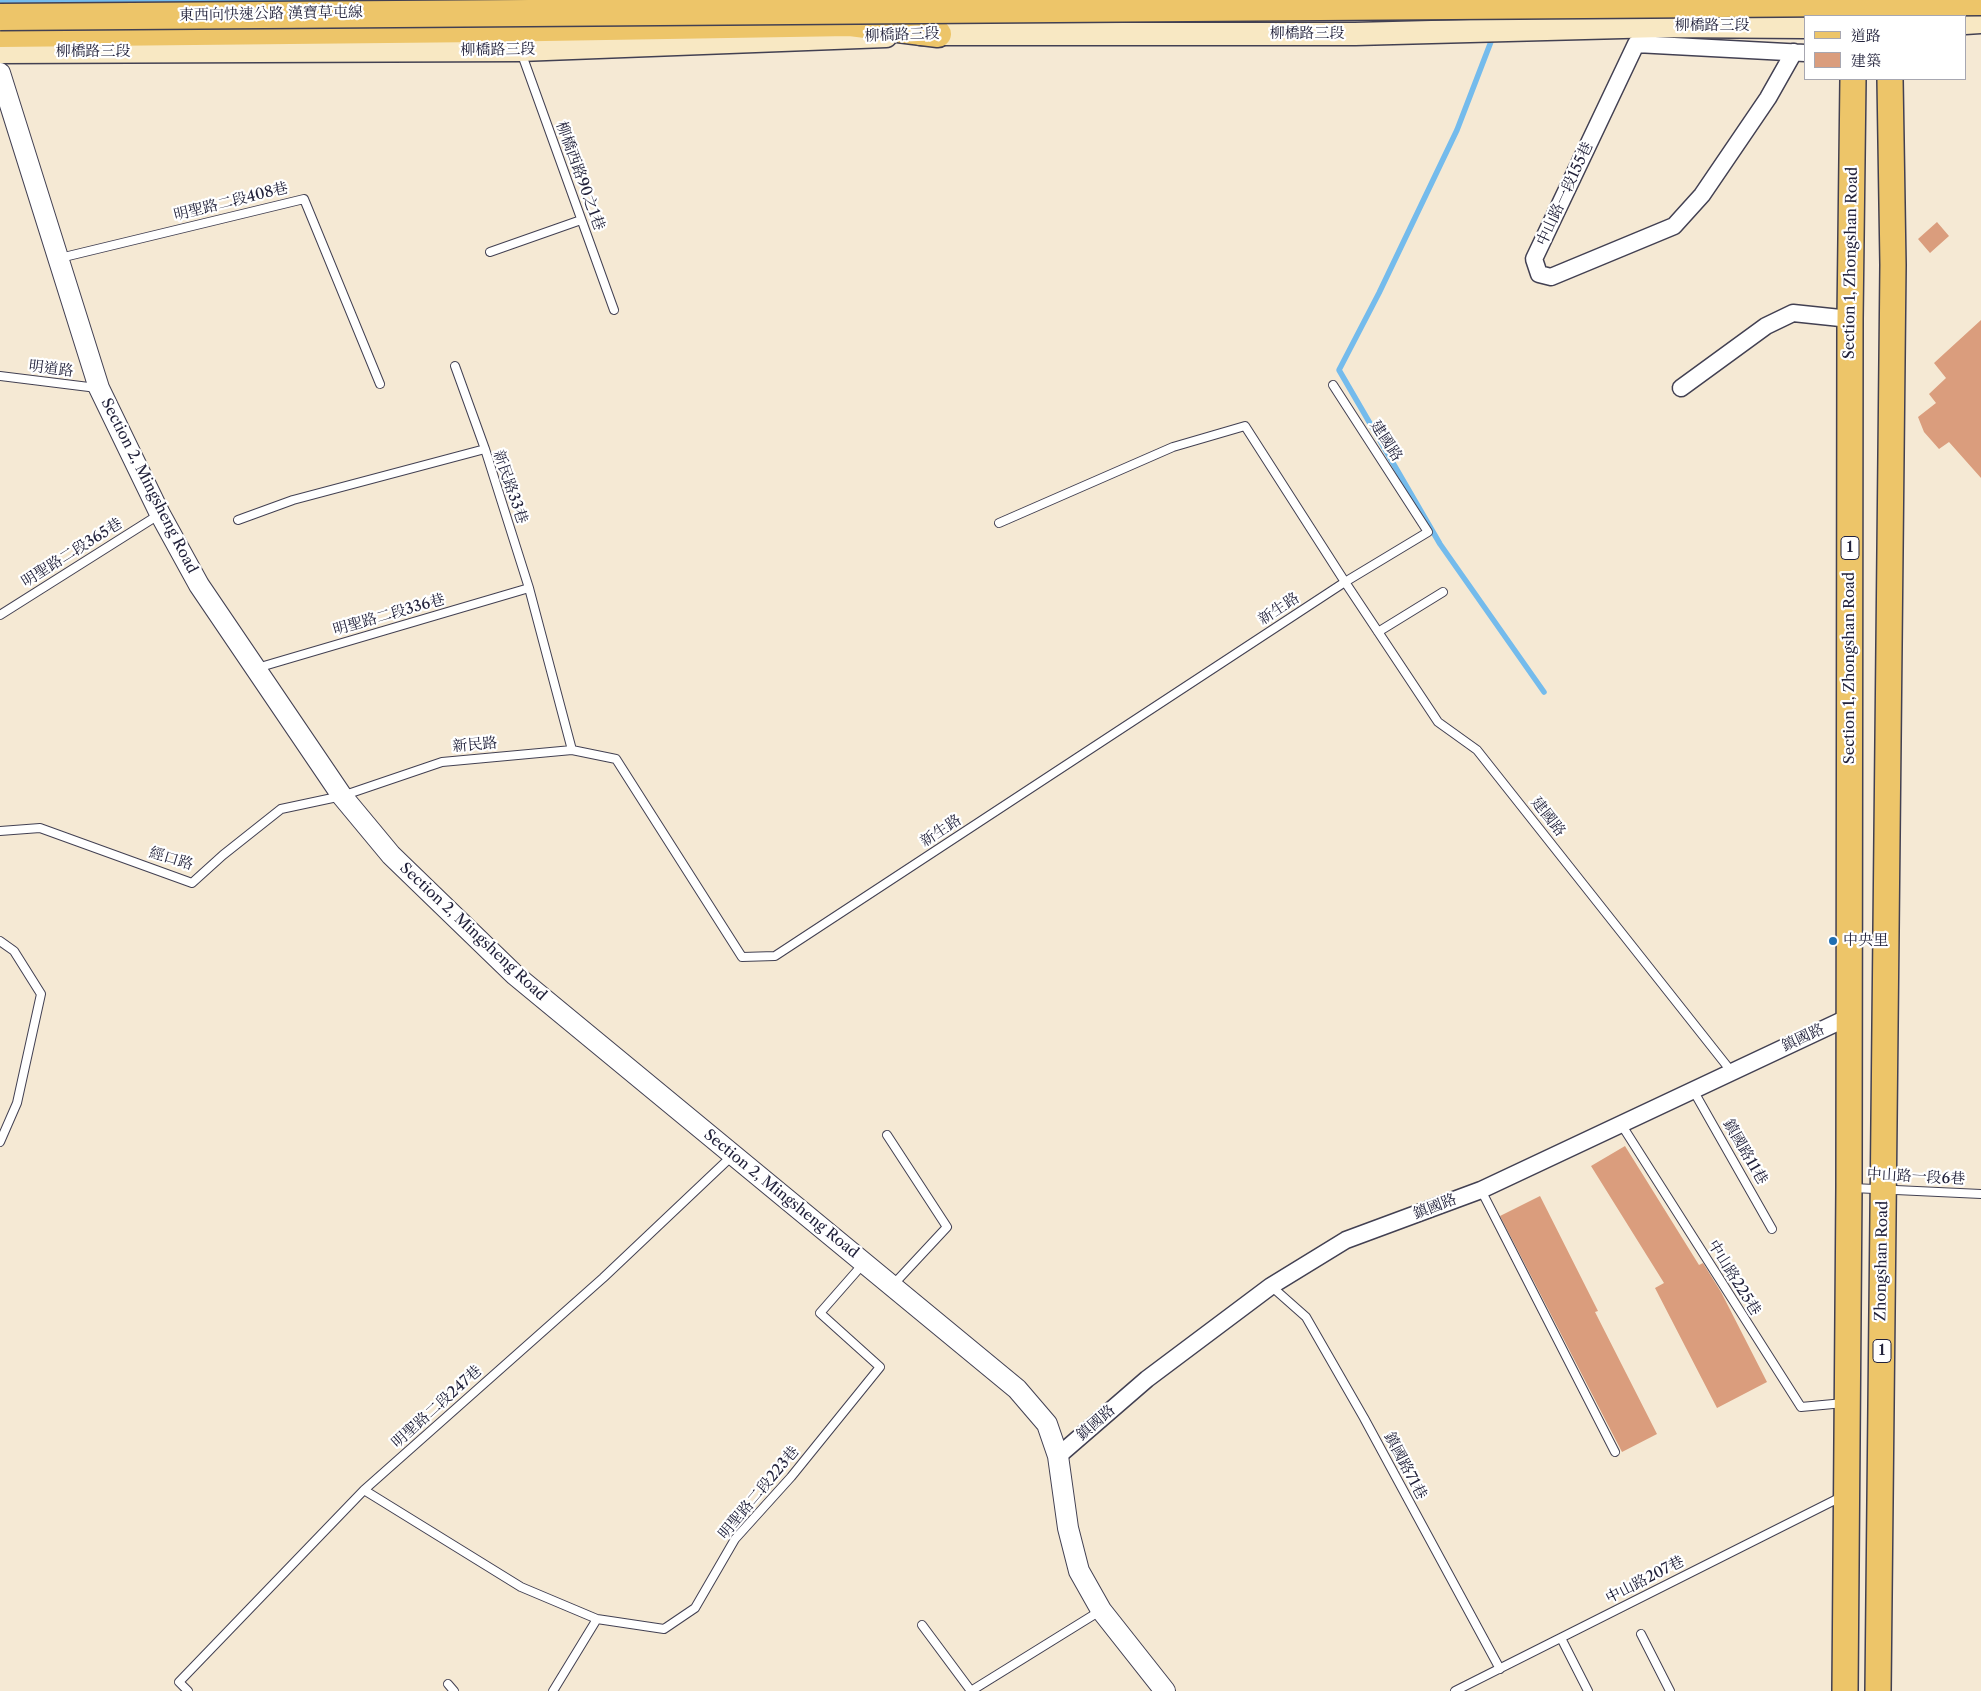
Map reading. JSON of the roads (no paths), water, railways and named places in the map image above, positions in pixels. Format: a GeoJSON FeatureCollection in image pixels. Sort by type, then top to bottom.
{"type":"FeatureCollection","features":[{"type":"Feature","properties":{"kind":"highway","name":"東西向快速公路 漢寶草屯線"},"geometry":{"type":"LineString","coordinates":[[0,17],[1981,2]]}},
{"type":"Feature","properties":{"kind":"highway"},"geometry":{"type":"LineString","coordinates":[[0,34],[850,23],[938,34]]}},
{"type":"Feature","properties":{"kind":"main road"},"geometry":{"type":"LineString","coordinates":[[1853,0],[1854,15]]}},
{"type":"Feature","properties":{"kind":"main road"},"geometry":{"type":"LineString","coordinates":[[1888,0],[1888,15]]}},
{"type":"Feature","properties":{"kind":"main road"},"geometry":{"type":"LineString","coordinates":[[1966,23],[1981,22]]}},
{"type":"Feature","properties":{"kind":"main road","name":"柳橋路三段"},"geometry":{"type":"LineString","coordinates":[[0,52],[520,50],[938,34],[1355,34],[1661,26],[1804,27]]}},
{"type":"Feature","properties":{"kind":"main road","name":"Section 1, Zhongshan Road"},"geometry":{"type":"LineString","coordinates":[[1849,1017],[1850,318],[1853,80]]}},
{"type":"Feature","properties":{"kind":"main road","name":"Zhongshan Road"},"geometry":{"type":"LineString","coordinates":[[1878,1691],[1893,265],[1890,80]]}},
{"type":"Feature","properties":{"kind":"main road","name":"1"},"geometry":{"type":"LineString","coordinates":[[1845,1691],[1849,1017]]}},
{"type":"Feature","properties":{"kind":"street","name":"中山路一段155巷"},"geometry":{"type":"LineString","coordinates":[[1636,44],[1799,53],[1702,195],[1674,226],[1551,277],[1539,274],[1534,259],[1636,44]]}},
{"type":"Feature","properties":{"kind":"street","name":"Section 2, Mingsheng Road"},"geometry":{"type":"LineString","coordinates":[[0,73],[99,388],[160,514],[200,585],[342,796],[391,855],[515,974],[1016,1390],[1047,1424],[1058,1456],[1068,1528],[1079,1571],[1101,1610],[1165,1691]]}},
{"type":"Feature","properties":{"kind":"street"},"geometry":{"type":"LineString","coordinates":[[1681,388],[1766,326],[1793,313],[1850,318]]}},
{"type":"Feature","properties":{"kind":"street","name":"鎮國路"},"geometry":{"type":"LineString","coordinates":[[1058,1456],[1147,1378],[1272,1286],[1346,1240],[1481,1190],[1730,1071],[1849,1017]]}},
{"type":"Feature","properties":{"kind":"lane","name":"柳橋西路90之1巷"},"geometry":{"type":"LineString","coordinates":[[520,50],[614,310]]}},
{"type":"Feature","properties":{"kind":"lane","name":"明聖路二段408巷"},"geometry":{"type":"LineString","coordinates":[[58,258],[304,199],[380,384]]}},
{"type":"Feature","properties":{"kind":"lane"},"geometry":{"type":"LineString","coordinates":[[490,252],[581,220]]}},
{"type":"Feature","properties":{"kind":"lane"},"geometry":{"type":"LineString","coordinates":[[455,366],[485,448]]}},
{"type":"Feature","properties":{"kind":"lane","name":"明道路"},"geometry":{"type":"LineString","coordinates":[[0,376],[99,388]]}},
{"type":"Feature","properties":{"kind":"lane","name":"建國路"},"geometry":{"type":"LineString","coordinates":[[1333,385],[1428,532],[1345,582]]}},
{"type":"Feature","properties":{"kind":"lane","name":"建國路"},"geometry":{"type":"LineString","coordinates":[[999,523],[1174,447],[1245,426],[1438,722],[1477,750],[1730,1071]]}},
{"type":"Feature","properties":{"kind":"lane","name":"新民路33巷"},"geometry":{"type":"LineString","coordinates":[[238,520],[293,500],[485,448],[529,588],[572,750]]}},
{"type":"Feature","properties":{"kind":"lane","name":"明聖路二段365巷"},"geometry":{"type":"LineString","coordinates":[[0,615],[160,514]]}},
{"type":"Feature","properties":{"kind":"lane","name":"新生路"},"geometry":{"type":"LineString","coordinates":[[616,759],[742,957],[775,956],[1345,582]]}},
{"type":"Feature","properties":{"kind":"lane","name":"明聖路二段336巷"},"geometry":{"type":"LineString","coordinates":[[256,668],[529,588]]}},
{"type":"Feature","properties":{"kind":"lane"},"geometry":{"type":"LineString","coordinates":[[1378,632],[1444,592]]}},
{"type":"Feature","properties":{"kind":"lane","name":"新民路"},"geometry":{"type":"LineString","coordinates":[[342,796],[442,762],[572,750],[616,759]]}},
{"type":"Feature","properties":{"kind":"lane","name":"經口路"},"geometry":{"type":"LineString","coordinates":[[0,831],[40,828],[192,883],[223,855],[281,809],[342,796]]}},
{"type":"Feature","properties":{"kind":"lane"},"geometry":{"type":"LineString","coordinates":[[0,941],[14,951],[41,994],[16,1103],[0,1142]]}},
{"type":"Feature","properties":{"kind":"lane","name":"鎮國路11巷"},"geometry":{"type":"LineString","coordinates":[[1693,1090],[1772,1229]]}},
{"type":"Feature","properties":{"kind":"lane","name":"中山路225巷"},"geometry":{"type":"LineString","coordinates":[[1621,1124],[1800,1407],[1846,1403]]}},
{"type":"Feature","properties":{"kind":"lane"},"geometry":{"type":"LineString","coordinates":[[887,1135],[947,1227],[892,1286]]}},
{"type":"Feature","properties":{"kind":"lane","name":"明聖路二段247巷"},"geometry":{"type":"LineString","coordinates":[[188,1691],[179,1682],[364,1490],[603,1278],[733,1155]]}},
{"type":"Feature","properties":{"kind":"lane","name":"中山路一段6巷"},"geometry":{"type":"LineString","coordinates":[[1849,1188],[1981,1194]]}},
{"type":"Feature","properties":{"kind":"lane"},"geometry":{"type":"LineString","coordinates":[[1481,1190],[1615,1452]]}},
{"type":"Feature","properties":{"kind":"lane","name":"明聖路二段223巷"},"geometry":{"type":"LineString","coordinates":[[364,1490],[521,1587],[597,1619],[664,1629],[695,1608],[735,1539],[791,1477],[880,1367],[820,1313],[864,1263]]}},
{"type":"Feature","properties":{"kind":"lane","name":"鎮國路71巷"},"geometry":{"type":"LineString","coordinates":[[1272,1286],[1306,1317],[1368,1426],[1500,1669]]}},
{"type":"Feature","properties":{"kind":"lane","name":"中山路207巷"},"geometry":{"type":"LineString","coordinates":[[1455,1691],[1469,1688],[1500,1669],[1847,1494]]}},
{"type":"Feature","properties":{"kind":"lane"},"geometry":{"type":"LineString","coordinates":[[922,1625],[971,1691],[1101,1610]]}},
{"type":"Feature","properties":{"kind":"lane"},"geometry":{"type":"LineString","coordinates":[[553,1691],[597,1619]]}},
{"type":"Feature","properties":{"kind":"lane"},"geometry":{"type":"LineString","coordinates":[[1641,1634],[1670,1691]]}},
{"type":"Feature","properties":{"kind":"lane"},"geometry":{"type":"LineString","coordinates":[[1561,1638],[1588,1691]]}},
{"type":"Feature","properties":{"kind":"lane"},"geometry":{"type":"LineString","coordinates":[[448,1684],[454,1691]]}},
{"type":"Feature","properties":{"kind":"water"},"geometry":{"type":"Polygon","coordinates":[[[0,0],[1028,0],[0,5],[0,0]]]}},
{"type":"Feature","properties":{"kind":"waterway"},"geometry":{"type":"LineString","coordinates":[[1492,39],[1457,130],[1379,293],[1339,370],[1440,544],[1544,692]]}},
{"type":"Feature","properties":{"kind":"place","name":"中央里"},"geometry":{"type":"Point","coordinates":[1833,941]}}]}
